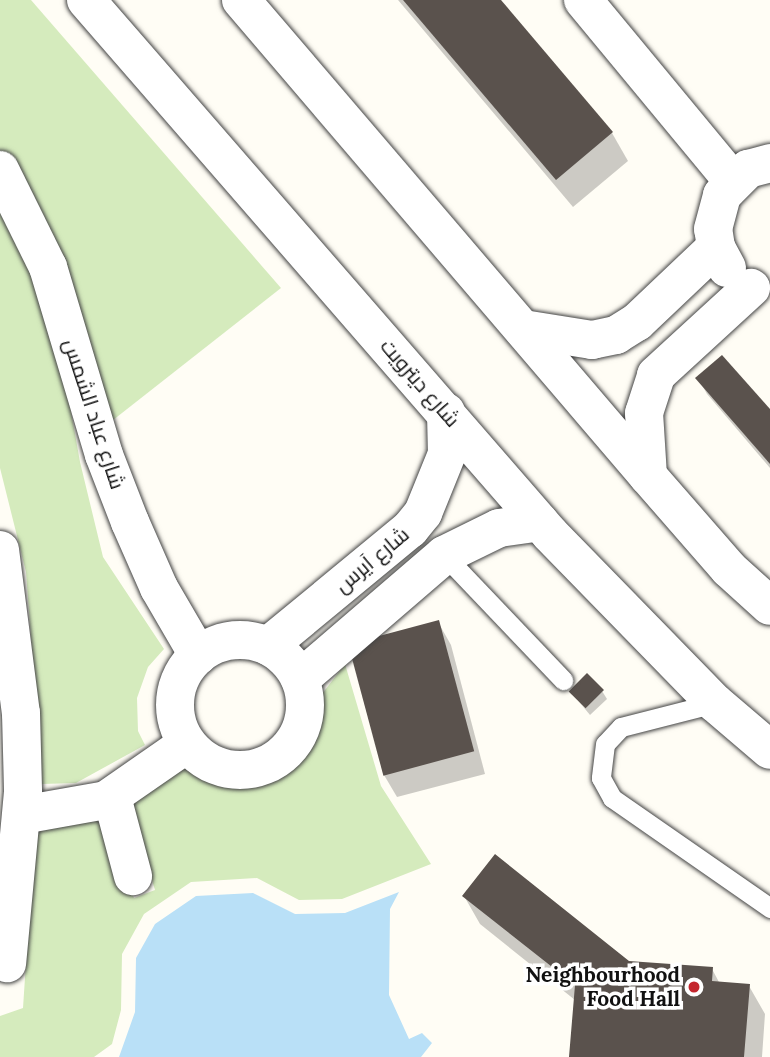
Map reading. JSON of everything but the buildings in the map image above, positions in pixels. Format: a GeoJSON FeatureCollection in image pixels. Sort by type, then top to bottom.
{"type":"FeatureCollection","features":[{"type":"Feature","properties":{"kind":"street","name":"شارع ديترويت"},"geometry":{"type":"LineString","coordinates":[[86,0],[540,522],[715,703],[770,750]]}},
{"type":"Feature","properties":{"kind":"street"},"geometry":{"type":"LineString","coordinates":[[241,0],[729,569],[770,606]]}},
{"type":"Feature","properties":{"kind":"street"},"geometry":{"type":"LineString","coordinates":[[583,0],[733,181]]}},
{"type":"Feature","properties":{"kind":"street"},"geometry":{"type":"LineString","coordinates":[[648,476],[643,413],[656,375],[761,290],[729,271],[716,247],[715,212],[733,181],[748,169],[770,163]]}},
{"type":"Feature","properties":{"kind":"street","name":"شارع عباد الشمس"},"geometry":{"type":"LineString","coordinates":[[6,192],[48,267],[104,455],[130,522],[159,588],[198,654]]}},
{"type":"Feature","properties":{"kind":"street"},"geometry":{"type":"LineString","coordinates":[[523,328],[592,340],[616,335],[637,322],[716,247]]}},
{"type":"Feature","properties":{"kind":"street","name":"شارع آيرس"},"geometry":{"type":"LineString","coordinates":[[268,646],[410,529],[423,513],[447,454],[446,412]]}},
{"type":"Feature","properties":{"kind":"street","name":"شارع آيرس"},"geometry":{"type":"LineString","coordinates":[[300,679],[444,555],[499,528],[540,522]]}},
{"type":"Feature","properties":{"kind":"street"},"geometry":{"type":"LineString","coordinates":[[0,550],[19,686],[23,804],[7,964]]}},
{"type":"Feature","properties":{"kind":"street"},"geometry":{"type":"LineString","coordinates":[[239,639],[268,646],[282,654],[300,679],[305,699],[303,721],[282,755],[242,770],[221,768],[187,744],[174,707],[184,669],[210,646],[239,639]]}},
{"type":"Feature","properties":{"kind":"street"},"geometry":{"type":"LineString","coordinates":[[23,804],[119,790],[187,744]]}},
{"type":"Feature","properties":{"kind":"street"},"geometry":{"type":"LineString","coordinates":[[119,790],[132,876]]}},
{"type":"Feature","properties":{"kind":"lane"},"geometry":{"type":"LineString","coordinates":[[444,555],[563,680]]}},
{"type":"Feature","properties":{"kind":"lane"},"geometry":{"type":"LineString","coordinates":[[715,703],[621,727],[605,744],[601,778],[612,798],[770,908]]}},
{"type":"Feature","properties":{"kind":"green space"},"geometry":{"type":"Polygon","coordinates":[[[0,0],[31,0],[281,288],[94,435],[0,155],[0,0]]]}},
{"type":"Feature","properties":{"kind":"green space"},"geometry":{"type":"Polygon","coordinates":[[[0,194],[52,305],[80,462],[103,557],[164,649],[148,667],[137,698],[138,731],[145,745],[76,783],[42,784],[26,572],[0,468],[0,194]]]}},
{"type":"Feature","properties":{"kind":"green space"},"geometry":{"type":"Polygon","coordinates":[[[345,664],[381,786],[431,864],[342,899],[299,900],[257,878],[191,882],[144,914],[122,954],[121,1010],[112,1044],[94,1057],[0,1057],[0,1016],[23,1008],[35,826],[96,812],[134,898],[155,890],[126,796],[180,762],[196,777],[227,788],[260,786],[290,772],[312,748],[323,717],[322,694],[345,664]]]}},
{"type":"Feature","properties":{"kind":"water"},"geometry":{"type":"Polygon","coordinates":[[[399,892],[390,909],[389,995],[409,1039],[422,1033],[432,1043],[421,1057],[119,1057],[135,1012],[136,958],[155,924],[196,896],[253,893],[295,914],[345,913],[399,892]]]}},
{"type":"Feature","properties":{"kind":"place","name":"Neighbourhood Food Hall"},"geometry":{"type":"Point","coordinates":[694,987]}}]}
